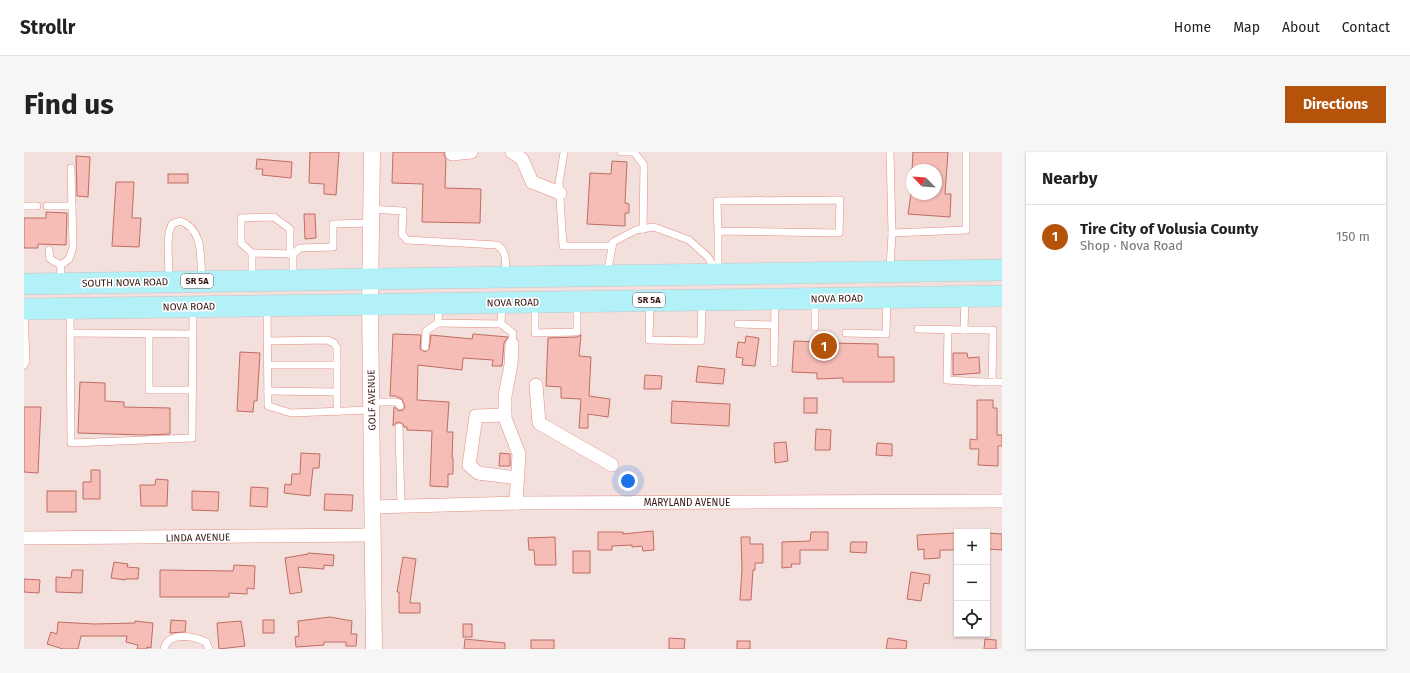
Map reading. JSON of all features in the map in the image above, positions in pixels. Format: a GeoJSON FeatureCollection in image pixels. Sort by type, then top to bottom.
{"type":"FeatureCollection","features":[{"type":"Feature","properties":{"kind":"main road","name":"SR 5A"},"geometry":{"type":"LineString","coordinates":[[370,279],[1002,270]]}},
{"type":"Feature","properties":{"kind":"main road","name":"SOUTH NOVA ROAD"},"geometry":{"type":"LineString","coordinates":[[24,284],[60,274],[169,282],[370,279]]}},
{"type":"Feature","properties":{"kind":"main road"},"geometry":{"type":"LineString","coordinates":[[652,300],[663,286],[684,275]]}},
{"type":"Feature","properties":{"kind":"main road"},"geometry":{"type":"LineString","coordinates":[[133,307],[153,297],[169,282]]}},
{"type":"Feature","properties":{"kind":"main road","name":"NOVA ROAD"},"geometry":{"type":"LineString","coordinates":[[24,309],[370,304],[438,313],[502,302],[1002,296]]}},
{"type":"Feature","properties":{"kind":"street","name":"GOLF AVENUE"},"geometry":{"type":"LineString","coordinates":[[372,152],[370,304],[374,649]]}},
{"type":"Feature","properties":{"kind":"street"},"geometry":{"type":"LineString","coordinates":[[452,154],[471,152]]}},
{"type":"Feature","properties":{"kind":"street"},"geometry":{"type":"LineString","coordinates":[[512,152],[522,159],[532,182],[560,194]]}},
{"type":"Feature","properties":{"kind":"street"},"geometry":{"type":"LineString","coordinates":[[512,344],[511,365],[505,396],[505,418],[519,454],[516,503]]}},
{"type":"Feature","properties":{"kind":"street"},"geometry":{"type":"LineString","coordinates":[[536,385],[539,423],[612,464]]}},
{"type":"Feature","properties":{"kind":"street"},"geometry":{"type":"LineString","coordinates":[[505,415],[476,416],[469,465],[478,473],[518,478]]}},
{"type":"Feature","properties":{"kind":"street","name":"MARYLAND AVENUE"},"geometry":{"type":"LineString","coordinates":[[372,507],[516,503],[1002,501]]}},
{"type":"Feature","properties":{"kind":"street","name":"LINDA AVENUE"},"geometry":{"type":"LineString","coordinates":[[24,538],[372,535]]}},
{"type":"Feature","properties":{"kind":"lane"},"geometry":{"type":"LineString","coordinates":[[564,152],[559,183],[563,246],[612,246]]}},
{"type":"Feature","properties":{"kind":"lane"},"geometry":{"type":"LineString","coordinates":[[621,152],[634,152],[644,165],[643,229]]}},
{"type":"Feature","properties":{"kind":"lane"},"geometry":{"type":"LineString","coordinates":[[890,152],[892,233],[890,272]]}},
{"type":"Feature","properties":{"kind":"lane"},"geometry":{"type":"LineString","coordinates":[[892,233],[966,230],[966,152]]}},
{"type":"Feature","properties":{"kind":"lane"},"geometry":{"type":"LineString","coordinates":[[49,250],[50,259],[60,274],[69,259],[73,247],[71,168]]}},
{"type":"Feature","properties":{"kind":"lane"},"geometry":{"type":"LineString","coordinates":[[718,232],[839,233],[840,200],[717,201],[718,274]]}},
{"type":"Feature","properties":{"kind":"lane"},"geometry":{"type":"LineString","coordinates":[[24,206],[37,206]]}},
{"type":"Feature","properties":{"kind":"lane"},"geometry":{"type":"LineString","coordinates":[[48,206],[72,206]]}},
{"type":"Feature","properties":{"kind":"lane"},"geometry":{"type":"LineString","coordinates":[[293,280],[292,254],[290,229],[274,217],[241,218],[241,243],[252,253],[292,254],[300,248],[333,247],[333,224],[403,211],[402,234],[407,240],[497,245],[502,248],[505,254],[506,277]]}},
{"type":"Feature","properties":{"kind":"lane"},"geometry":{"type":"LineString","coordinates":[[169,282],[168,232],[172,224],[180,221],[186,223],[191,228],[199,241],[202,281]]}},
{"type":"Feature","properties":{"kind":"lane"},"geometry":{"type":"LineString","coordinates":[[607,276],[613,242],[636,230],[654,227],[689,240],[708,257],[718,274]]}},
{"type":"Feature","properties":{"kind":"lane"},"geometry":{"type":"LineString","coordinates":[[252,253],[252,281]]}},
{"type":"Feature","properties":{"kind":"lane"},"geometry":{"type":"LineString","coordinates":[[964,330],[965,296]]}},
{"type":"Feature","properties":{"kind":"lane"},"geometry":{"type":"LineString","coordinates":[[846,333],[886,334],[887,297]]}},
{"type":"Feature","properties":{"kind":"lane"},"geometry":{"type":"LineString","coordinates":[[815,298],[815,327]]}},
{"type":"Feature","properties":{"kind":"lane"},"geometry":{"type":"LineString","coordinates":[[774,363],[775,299]]}},
{"type":"Feature","properties":{"kind":"lane"},"geometry":{"type":"LineString","coordinates":[[652,300],[649,340],[701,341],[702,300]]}},
{"type":"Feature","properties":{"kind":"lane"},"geometry":{"type":"LineString","coordinates":[[534,302],[535,333],[577,332],[577,301]]}},
{"type":"Feature","properties":{"kind":"lane"},"geometry":{"type":"LineString","coordinates":[[501,324],[502,302]]}},
{"type":"Feature","properties":{"kind":"lane"},"geometry":{"type":"LineString","coordinates":[[267,305],[268,406],[291,413],[337,411],[396,402],[399,403],[400,406]]}},
{"type":"Feature","properties":{"kind":"lane"},"geometry":{"type":"LineString","coordinates":[[70,308],[70,443],[192,438],[193,306]]}},
{"type":"Feature","properties":{"kind":"lane"},"geometry":{"type":"LineString","coordinates":[[24,309],[26,361],[24,365]]}},
{"type":"Feature","properties":{"kind":"lane"},"geometry":{"type":"LineString","coordinates":[[425,346],[426,332],[438,313],[501,324],[513,333],[512,344]]}},
{"type":"Feature","properties":{"kind":"lane"},"geometry":{"type":"LineString","coordinates":[[738,324],[775,324]]}},
{"type":"Feature","properties":{"kind":"lane"},"geometry":{"type":"LineString","coordinates":[[918,329],[993,330],[992,382],[994,382]]}},
{"type":"Feature","properties":{"kind":"lane"},"geometry":{"type":"LineString","coordinates":[[948,330],[947,380],[1002,382]]}},
{"type":"Feature","properties":{"kind":"lane"},"geometry":{"type":"LineString","coordinates":[[70,333],[193,334]]}},
{"type":"Feature","properties":{"kind":"lane"},"geometry":{"type":"LineString","coordinates":[[149,334],[149,390],[193,390]]}},
{"type":"Feature","properties":{"kind":"lane"},"geometry":{"type":"LineString","coordinates":[[267,341],[327,340],[334,343],[337,348],[337,411]]}},
{"type":"Feature","properties":{"kind":"lane"},"geometry":{"type":"LineString","coordinates":[[267,365],[337,365]]}},
{"type":"Feature","properties":{"kind":"lane"},"geometry":{"type":"LineString","coordinates":[[268,391],[337,392]]}},
{"type":"Feature","properties":{"kind":"lane"},"geometry":{"type":"LineString","coordinates":[[399,427],[401,507]]}},
{"type":"Feature","properties":{"kind":"lane"},"geometry":{"type":"LineString","coordinates":[[164,649],[167,641],[172,638],[182,637],[196,637],[206,642],[209,649]]}},
{"type":"Feature","properties":{"kind":"building"},"geometry":{"type":"Polygon","coordinates":[[[310,152],[339,152],[336,195],[324,194],[324,184],[309,183],[310,152]]]}},
{"type":"Feature","properties":{"kind":"building"},"geometry":{"type":"Polygon","coordinates":[[[393,152],[444,152],[446,159],[445,188],[481,189],[480,223],[422,222],[423,184],[392,183],[393,152]]]}},
{"type":"Feature","properties":{"kind":"building"},"geometry":{"type":"Polygon","coordinates":[[[913,152],[948,152],[945,194],[951,194],[950,217],[908,214],[910,200],[942,200],[942,164],[912,164],[913,152]]]}},
{"type":"Feature","properties":{"kind":"building"},"geometry":{"type":"Polygon","coordinates":[[[76,156],[90,157],[88,197],[77,196],[76,156]]]}},
{"type":"Feature","properties":{"kind":"building"},"geometry":{"type":"Polygon","coordinates":[[[257,159],[292,162],[291,178],[262,175],[263,169],[256,169],[257,159]]]}},
{"type":"Feature","properties":{"kind":"building"},"geometry":{"type":"Polygon","coordinates":[[[612,161],[627,162],[625,203],[629,204],[629,213],[625,213],[625,226],[587,224],[590,173],[611,174],[612,161]]]}},
{"type":"Feature","properties":{"kind":"building"},"geometry":{"type":"Polygon","coordinates":[[[168,174],[188,174],[188,183],[168,183],[168,174]]]}},
{"type":"Feature","properties":{"kind":"building"},"geometry":{"type":"Polygon","coordinates":[[[116,182],[134,182],[132,218],[141,218],[139,247],[112,246],[116,182]]]}},
{"type":"Feature","properties":{"kind":"building"},"geometry":{"type":"Polygon","coordinates":[[[46,212],[67,213],[66,245],[38,244],[38,248],[24,248],[24,218],[46,218],[46,212]]]}},
{"type":"Feature","properties":{"kind":"building"},"geometry":{"type":"Polygon","coordinates":[[[304,214],[315,214],[316,238],[305,239],[304,214]]]}},
{"type":"Feature","properties":{"kind":"building"},"geometry":{"type":"Polygon","coordinates":[[[393,334],[421,335],[420,349],[425,352],[429,349],[431,335],[472,339],[473,334],[508,337],[504,343],[502,366],[492,366],[493,360],[463,358],[462,370],[418,365],[417,400],[449,402],[447,432],[453,432],[453,474],[448,474],[448,487],[430,486],[432,431],[407,430],[407,427],[404,427],[403,424],[399,422],[393,426],[394,407],[399,411],[403,410],[405,407],[402,399],[395,396],[390,396],[393,334]]]}},
{"type":"Feature","properties":{"kind":"building"},"geometry":{"type":"Polygon","coordinates":[[[581,335],[579,356],[591,357],[589,396],[610,399],[608,417],[588,414],[588,428],[579,428],[581,399],[561,398],[561,387],[546,386],[548,338],[577,337],[581,335]]]}},
{"type":"Feature","properties":{"kind":"building"},"geometry":{"type":"Polygon","coordinates":[[[746,336],[759,338],[755,366],[742,365],[743,358],[736,357],[738,342],[745,343],[746,336]]]}},
{"type":"Feature","properties":{"kind":"building"},"geometry":{"type":"Polygon","coordinates":[[[794,341],[830,341],[831,343],[878,344],[878,357],[894,357],[894,382],[843,382],[843,378],[817,379],[817,373],[792,372],[794,341]]]}},
{"type":"Feature","properties":{"kind":"building"},"geometry":{"type":"Polygon","coordinates":[[[240,352],[260,353],[257,401],[254,401],[253,412],[237,411],[240,352]]]}},
{"type":"Feature","properties":{"kind":"building"},"geometry":{"type":"Polygon","coordinates":[[[953,353],[967,353],[968,358],[979,357],[980,373],[953,375],[953,353]]]}},
{"type":"Feature","properties":{"kind":"building"},"geometry":{"type":"Polygon","coordinates":[[[698,366],[725,369],[723,384],[696,382],[698,366]]]}},
{"type":"Feature","properties":{"kind":"building"},"geometry":{"type":"Polygon","coordinates":[[[645,375],[662,376],[661,389],[644,389],[645,375]]]}},
{"type":"Feature","properties":{"kind":"building"},"geometry":{"type":"Polygon","coordinates":[[[80,382],[105,383],[105,401],[124,402],[124,407],[170,408],[170,434],[144,435],[78,433],[80,382]]]}},
{"type":"Feature","properties":{"kind":"building"},"geometry":{"type":"Polygon","coordinates":[[[804,398],[817,398],[817,413],[804,413],[804,398]]]}},
{"type":"Feature","properties":{"kind":"building"},"geometry":{"type":"Polygon","coordinates":[[[977,400],[993,400],[993,408],[997,408],[997,435],[1002,435],[1002,446],[998,446],[998,466],[978,465],[979,449],[970,449],[970,439],[977,440],[977,400]]]}},
{"type":"Feature","properties":{"kind":"building"},"geometry":{"type":"Polygon","coordinates":[[[672,401],[730,404],[729,426],[671,423],[672,401]]]}},
{"type":"Feature","properties":{"kind":"building"},"geometry":{"type":"Polygon","coordinates":[[[24,407],[41,407],[38,473],[24,472],[24,407]]]}},
{"type":"Feature","properties":{"kind":"building"},"geometry":{"type":"Polygon","coordinates":[[[816,429],[831,430],[830,450],[815,450],[816,429]]]}},
{"type":"Feature","properties":{"kind":"building"},"geometry":{"type":"Polygon","coordinates":[[[786,442],[788,461],[775,463],[774,443],[786,442]]]}},
{"type":"Feature","properties":{"kind":"building"},"geometry":{"type":"Polygon","coordinates":[[[877,443],[892,444],[892,456],[876,455],[877,443]]]}},
{"type":"Feature","properties":{"kind":"building"},"geometry":{"type":"Polygon","coordinates":[[[301,453],[320,454],[319,468],[313,468],[310,496],[284,493],[285,484],[291,485],[292,474],[300,474],[301,453]]]}},
{"type":"Feature","properties":{"kind":"building"},"geometry":{"type":"Polygon","coordinates":[[[500,453],[510,454],[510,466],[499,466],[500,453]]]}},
{"type":"Feature","properties":{"kind":"building"},"geometry":{"type":"Polygon","coordinates":[[[91,470],[100,470],[100,499],[83,499],[83,482],[91,482],[91,470]]]}},
{"type":"Feature","properties":{"kind":"building"},"geometry":{"type":"Polygon","coordinates":[[[156,479],[168,480],[167,506],[141,506],[140,485],[155,485],[156,479]]]}},
{"type":"Feature","properties":{"kind":"building"},"geometry":{"type":"Polygon","coordinates":[[[251,487],[268,488],[267,507],[250,506],[251,487]]]}},
{"type":"Feature","properties":{"kind":"building"},"geometry":{"type":"Polygon","coordinates":[[[47,491],[76,491],[76,512],[47,512],[47,491]]]}},
{"type":"Feature","properties":{"kind":"building"},"geometry":{"type":"Polygon","coordinates":[[[192,491],[219,492],[218,511],[192,510],[192,491]]]}},
{"type":"Feature","properties":{"kind":"building"},"geometry":{"type":"Polygon","coordinates":[[[325,494],[353,495],[352,511],[324,510],[325,494]]]}},
{"type":"Feature","properties":{"kind":"building"},"geometry":{"type":"Polygon","coordinates":[[[653,531],[654,550],[643,551],[642,546],[632,547],[632,545],[612,546],[612,550],[598,550],[598,532],[623,532],[623,534],[653,531]]]}},
{"type":"Feature","properties":{"kind":"building"},"geometry":{"type":"Polygon","coordinates":[[[811,532],[828,532],[828,550],[800,550],[800,564],[791,564],[792,567],[782,568],[782,542],[810,541],[811,532]]]}},
{"type":"Feature","properties":{"kind":"building"},"geometry":{"type":"Polygon","coordinates":[[[954,533],[954,550],[940,550],[940,558],[924,559],[924,549],[918,550],[917,535],[954,533]]]}},
{"type":"Feature","properties":{"kind":"building"},"geometry":{"type":"Polygon","coordinates":[[[990,533],[1002,534],[1002,550],[990,549],[990,533]]]}},
{"type":"Feature","properties":{"kind":"building"},"geometry":{"type":"Polygon","coordinates":[[[555,537],[556,565],[535,565],[534,550],[529,550],[528,538],[555,537]]]}},
{"type":"Feature","properties":{"kind":"building"},"geometry":{"type":"Polygon","coordinates":[[[741,537],[750,537],[750,544],[763,544],[763,563],[755,563],[755,570],[753,570],[751,600],[740,600],[742,569],[741,537]]]}},
{"type":"Feature","properties":{"kind":"building"},"geometry":{"type":"Polygon","coordinates":[[[851,542],[867,542],[866,553],[850,552],[851,542]]]}},
{"type":"Feature","properties":{"kind":"building"},"geometry":{"type":"Polygon","coordinates":[[[573,551],[590,551],[590,573],[573,573],[573,551]]]}},
{"type":"Feature","properties":{"kind":"building"},"geometry":{"type":"Polygon","coordinates":[[[308,553],[334,555],[333,566],[324,565],[324,569],[298,567],[302,592],[290,594],[285,558],[308,553]]]}},
{"type":"Feature","properties":{"kind":"building"},"geometry":{"type":"Polygon","coordinates":[[[403,557],[416,559],[410,603],[420,603],[420,613],[399,613],[399,592],[397,592],[403,557]]]}},
{"type":"Feature","properties":{"kind":"building"},"geometry":{"type":"Polygon","coordinates":[[[114,562],[128,564],[127,567],[139,568],[138,579],[125,580],[111,578],[114,562]]]}},
{"type":"Feature","properties":{"kind":"building"},"geometry":{"type":"Polygon","coordinates":[[[234,565],[255,566],[254,589],[247,588],[247,594],[229,593],[229,597],[160,597],[160,570],[233,571],[234,565]]]}},
{"type":"Feature","properties":{"kind":"building"},"geometry":{"type":"Polygon","coordinates":[[[72,570],[83,570],[82,593],[56,592],[56,577],[71,578],[72,570]]]}},
{"type":"Feature","properties":{"kind":"building"},"geometry":{"type":"Polygon","coordinates":[[[911,572],[930,575],[929,584],[924,583],[921,601],[907,599],[911,572]]]}},
{"type":"Feature","properties":{"kind":"building"},"geometry":{"type":"Polygon","coordinates":[[[24,579],[40,580],[39,593],[24,592],[24,579]]]}},
{"type":"Feature","properties":{"kind":"building"},"geometry":{"type":"Polygon","coordinates":[[[330,617],[352,621],[351,634],[357,634],[356,646],[346,646],[346,642],[324,642],[324,645],[296,647],[295,637],[299,636],[298,621],[330,617]]]}},
{"type":"Feature","properties":{"kind":"building"},"geometry":{"type":"Polygon","coordinates":[[[171,620],[186,621],[185,632],[170,633],[171,620]]]}},
{"type":"Feature","properties":{"kind":"building"},"geometry":{"type":"Polygon","coordinates":[[[263,620],[274,620],[274,633],[263,633],[263,620]]]}},
{"type":"Feature","properties":{"kind":"building"},"geometry":{"type":"Polygon","coordinates":[[[135,621],[153,623],[151,648],[147,647],[147,649],[137,649],[138,645],[126,642],[127,636],[81,636],[78,649],[63,649],[47,644],[51,632],[57,634],[58,622],[94,624],[135,623],[135,621]]]}},
{"type":"Feature","properties":{"kind":"building"},"geometry":{"type":"Polygon","coordinates":[[[241,621],[245,646],[219,649],[217,623],[241,621]]]}},
{"type":"Feature","properties":{"kind":"building"},"geometry":{"type":"Polygon","coordinates":[[[463,624],[472,624],[472,637],[463,637],[463,624]]]}},
{"type":"Feature","properties":{"kind":"building"},"geometry":{"type":"Polygon","coordinates":[[[669,638],[685,639],[684,649],[669,649],[669,638]]]}},
{"type":"Feature","properties":{"kind":"building"},"geometry":{"type":"Polygon","coordinates":[[[888,638],[907,641],[906,649],[886,649],[888,638]]]}},
{"type":"Feature","properties":{"kind":"building"},"geometry":{"type":"Polygon","coordinates":[[[465,639],[505,643],[505,649],[464,649],[465,639]]]}},
{"type":"Feature","properties":{"kind":"building"},"geometry":{"type":"Polygon","coordinates":[[[985,639],[996,640],[996,649],[984,649],[985,639]]]}},
{"type":"Feature","properties":{"kind":"building"},"geometry":{"type":"Polygon","coordinates":[[[531,640],[554,640],[554,649],[531,649],[531,640]]]}},
{"type":"Feature","properties":{"kind":"building"},"geometry":{"type":"Polygon","coordinates":[[[737,641],[750,641],[750,649],[737,649],[737,641]]]}},
{"type":"Feature","properties":{"kind":"place","name":"Tire City of Volusia County"},"geometry":{"type":"Point","coordinates":[824,346]}}]}
